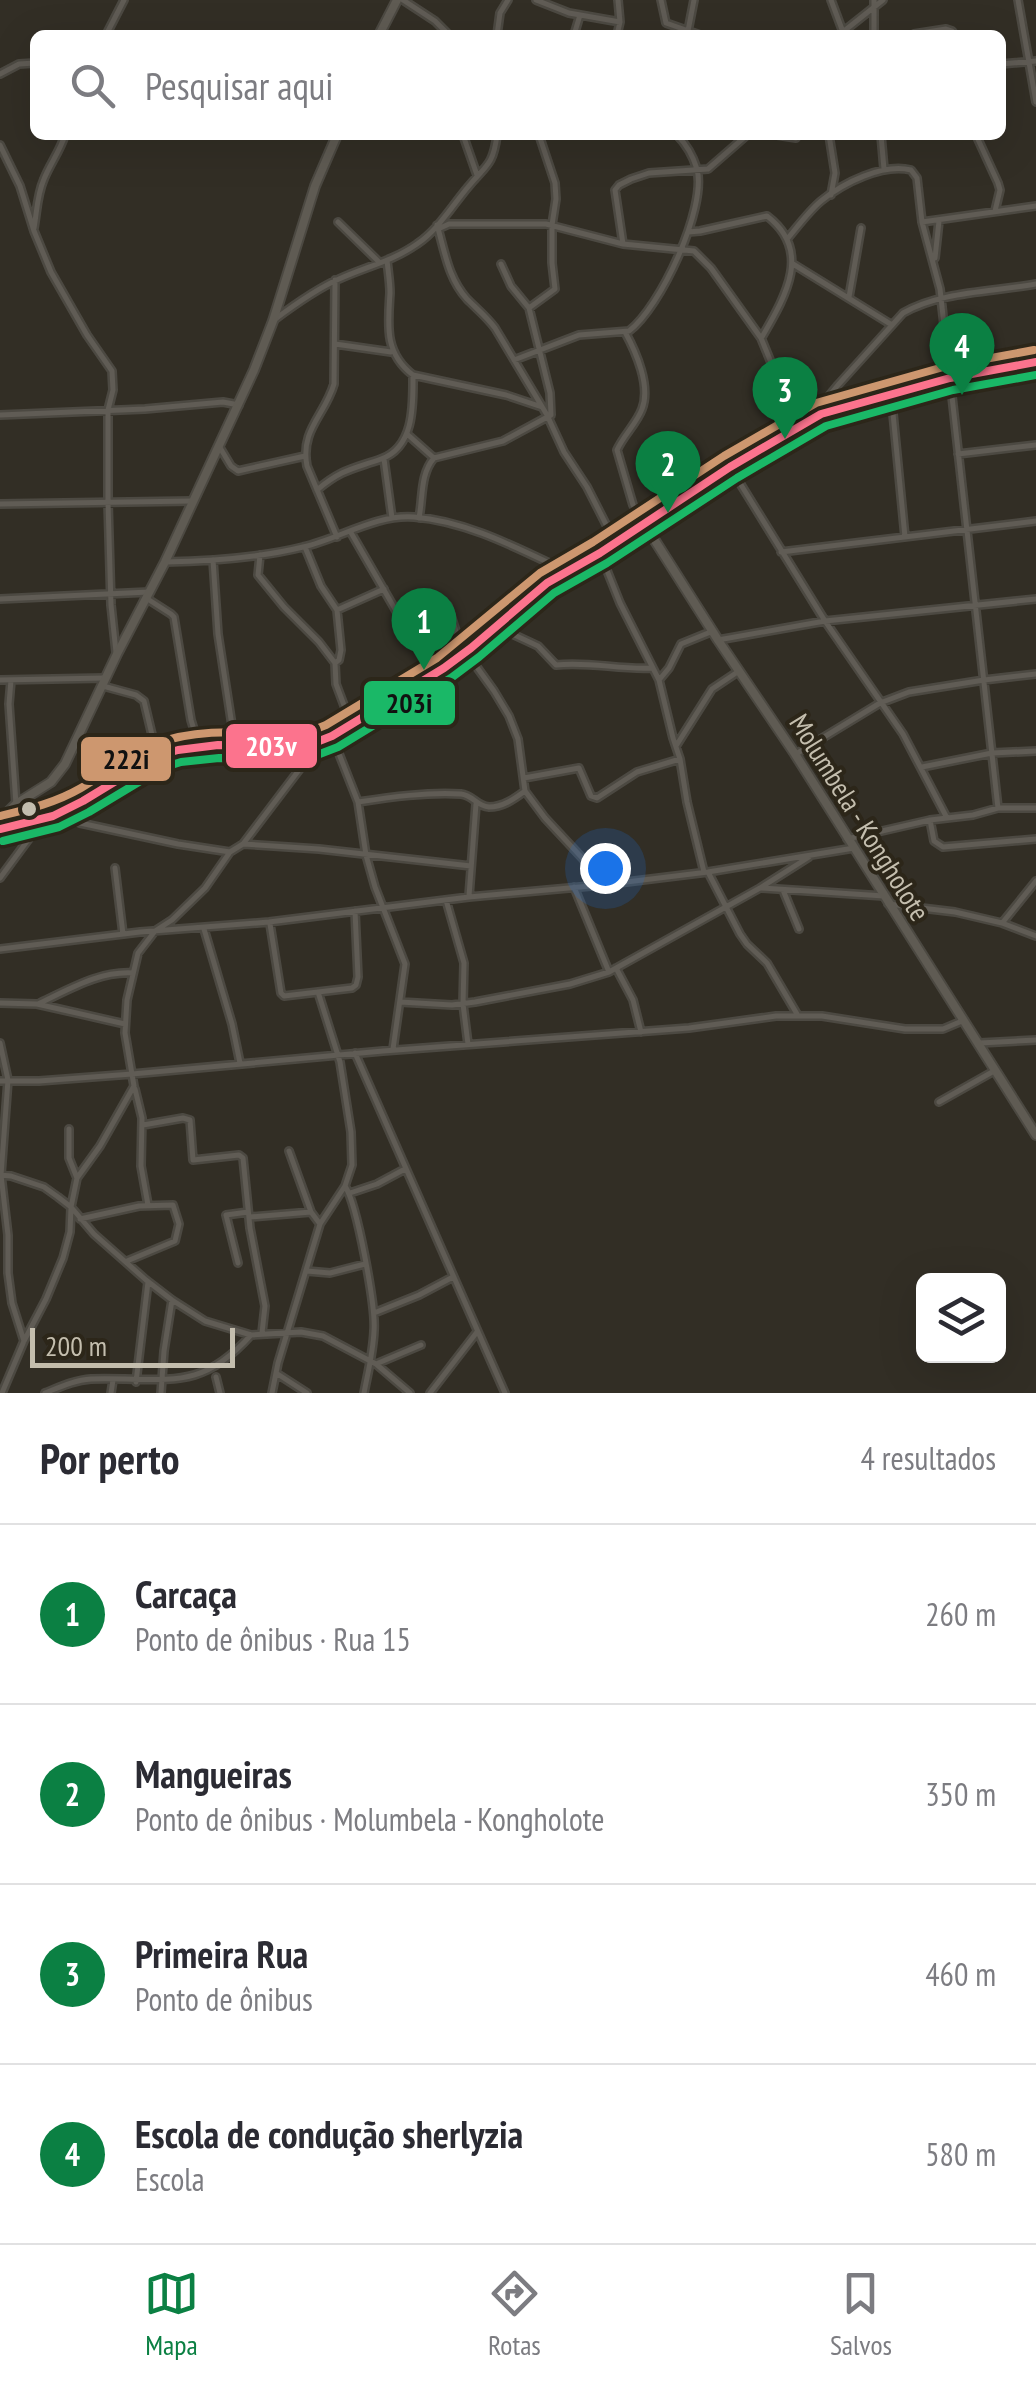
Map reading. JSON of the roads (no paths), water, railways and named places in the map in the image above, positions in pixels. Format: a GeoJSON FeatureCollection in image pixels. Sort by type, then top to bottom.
{"type":"FeatureCollection","features":[{"type":"Feature","properties":{"kind":"street"},"geometry":{"type":"LineString","coordinates":[[109,30],[124,0]]}},
{"type":"Feature","properties":{"kind":"street"},"geometry":{"type":"LineString","coordinates":[[381,30],[400,0],[444,30]]}},
{"type":"Feature","properties":{"kind":"street"},"geometry":{"type":"LineString","coordinates":[[498,30],[500,13],[508,0]]}},
{"type":"Feature","properties":{"kind":"street"},"geometry":{"type":"LineString","coordinates":[[536,0],[580,16],[620,22]]}},
{"type":"Feature","properties":{"kind":"street"},"geometry":{"type":"LineString","coordinates":[[618,0],[618,30]]}},
{"type":"Feature","properties":{"kind":"street"},"geometry":{"type":"LineString","coordinates":[[661,0],[666,23],[683,30]]}},
{"type":"Feature","properties":{"kind":"street"},"geometry":{"type":"LineString","coordinates":[[688,30],[694,0]]}},
{"type":"Feature","properties":{"kind":"street"},"geometry":{"type":"LineString","coordinates":[[831,0],[840,30]]}},
{"type":"Feature","properties":{"kind":"street"},"geometry":{"type":"LineString","coordinates":[[874,0],[874,30]]}},
{"type":"Feature","properties":{"kind":"street"},"geometry":{"type":"LineString","coordinates":[[845,30],[882,0]]}},
{"type":"Feature","properties":{"kind":"street"},"geometry":{"type":"LineString","coordinates":[[1018,0],[1033,62],[1036,102]]}},
{"type":"Feature","properties":{"kind":"street"},"geometry":{"type":"LineString","coordinates":[[576,30],[580,16]]}},
{"type":"Feature","properties":{"kind":"street"},"geometry":{"type":"LineString","coordinates":[[1006,64],[1033,62]]}},
{"type":"Feature","properties":{"kind":"street"},"geometry":{"type":"LineString","coordinates":[[0,74],[19,64],[30,63]]}},
{"type":"Feature","properties":{"kind":"street"},"geometry":{"type":"LineString","coordinates":[[34,230],[38,196],[63,140]]}},
{"type":"Feature","properties":{"kind":"street"},"geometry":{"type":"LineString","coordinates":[[0,820],[59,772],[165,562],[239,404],[273,320],[315,186],[335,140]]}},
{"type":"Feature","properties":{"kind":"street"},"geometry":{"type":"LineString","coordinates":[[465,140],[477,176]]}},
{"type":"Feature","properties":{"kind":"street"},"geometry":{"type":"LineString","coordinates":[[273,320],[335,280],[419,243],[438,227],[487,168],[494,157],[496,140]]}},
{"type":"Feature","properties":{"kind":"street"},"geometry":{"type":"LineString","coordinates":[[529,308],[555,289],[552,225],[556,199],[541,140]]}},
{"type":"Feature","properties":{"kind":"street"},"geometry":{"type":"LineString","coordinates":[[514,360],[578,335],[625,332],[643,318],[671,272],[694,214],[698,171],[682,140]]}},
{"type":"Feature","properties":{"kind":"street"},"geometry":{"type":"LineString","coordinates":[[623,244],[615,190],[618,185],[648,173],[708,169],[741,140]]}},
{"type":"Feature","properties":{"kind":"street"},"geometry":{"type":"LineString","coordinates":[[830,140],[835,173],[831,195]]}},
{"type":"Feature","properties":{"kind":"street"},"geometry":{"type":"LineString","coordinates":[[881,140],[884,169]]}},
{"type":"Feature","properties":{"kind":"street"},"geometry":{"type":"LineString","coordinates":[[978,140],[1000,190],[994,213]]}},
{"type":"Feature","properties":{"kind":"street"},"geometry":{"type":"LineString","coordinates":[[0,145],[20,186],[51,272],[112,371],[108,502],[116,654]]}},
{"type":"Feature","properties":{"kind":"street"},"geometry":{"type":"LineString","coordinates":[[788,238],[820,202],[884,169],[899,167],[917,178],[922,222],[955,376],[958,454],[998,808]]}},
{"type":"Feature","properties":{"kind":"street"},"geometry":{"type":"LineString","coordinates":[[922,222],[1036,206]]}},
{"type":"Feature","properties":{"kind":"street"},"geometry":{"type":"LineString","coordinates":[[688,232],[767,216],[788,238],[792,264],[783,295],[761,338]]}},
{"type":"Feature","properties":{"kind":"street"},"geometry":{"type":"LineString","coordinates":[[934,264],[940,221]]}},
{"type":"Feature","properties":{"kind":"street"},"geometry":{"type":"LineString","coordinates":[[338,222],[379,262]]}},
{"type":"Feature","properties":{"kind":"street"},"geometry":{"type":"LineString","coordinates":[[438,227],[552,225],[623,244],[694,251],[761,338],[797,426]]}},
{"type":"Feature","properties":{"kind":"street"},"geometry":{"type":"LineString","coordinates":[[438,227],[451,275],[495,328],[616,543]]}},
{"type":"Feature","properties":{"kind":"street"},"geometry":{"type":"LineString","coordinates":[[849,297],[861,228]]}},
{"type":"Feature","properties":{"kind":"street"},"geometry":{"type":"LineString","coordinates":[[387,260],[392,352],[403,367],[413,375],[506,395],[542,408]]}},
{"type":"Feature","properties":{"kind":"street"},"geometry":{"type":"LineString","coordinates":[[419,518],[427,466],[434,458],[503,441],[548,418],[552,407],[529,308],[511,286],[501,264]]}},
{"type":"Feature","properties":{"kind":"street"},"geometry":{"type":"LineString","coordinates":[[792,264],[892,326]]}},
{"type":"Feature","properties":{"kind":"street"},"geometry":{"type":"LineString","coordinates":[[335,280],[333,389],[311,429],[305,456],[337,537]]}},
{"type":"Feature","properties":{"kind":"street"},"geometry":{"type":"LineString","coordinates":[[821,414],[829,396],[902,313],[941,299],[1036,284]]}},
{"type":"Feature","properties":{"kind":"street"},"geometry":{"type":"LineString","coordinates":[[625,332],[636,355],[644,398],[642,410],[618,450],[633,505],[646,525]]}},
{"type":"Feature","properties":{"kind":"street"},"geometry":{"type":"LineString","coordinates":[[335,344],[392,352]]}},
{"type":"Feature","properties":{"kind":"street"},"geometry":{"type":"LineString","coordinates":[[0,828],[44,818],[83,801],[157,756],[198,746],[295,747],[332,736],[469,650],[525,600],[566,571],[646,525],[797,426],[821,414],[891,393],[955,376],[1036,362]]}},
{"type":"Feature","properties":{"kind":"street"},"geometry":{"type":"LineString","coordinates":[[317,490],[345,470],[384,458],[396,450],[410,420],[413,375]]}},
{"type":"Feature","properties":{"kind":"street"},"geometry":{"type":"LineString","coordinates":[[891,393],[906,537]]}},
{"type":"Feature","properties":{"kind":"street"},"geometry":{"type":"LineString","coordinates":[[0,415],[239,404]]}},
{"type":"Feature","properties":{"kind":"street"},"geometry":{"type":"LineString","coordinates":[[406,434],[434,458]]}},
{"type":"Feature","properties":{"kind":"street"},"geometry":{"type":"LineString","coordinates":[[958,454],[1036,445]]}},
{"type":"Feature","properties":{"kind":"street"},"geometry":{"type":"LineString","coordinates":[[219,446],[238,472],[305,456]]}},
{"type":"Feature","properties":{"kind":"street"},"geometry":{"type":"LineString","coordinates":[[384,458],[392,518]]}},
{"type":"Feature","properties":{"kind":"street"},"geometry":{"type":"LineString","coordinates":[[730,467],[825,620],[903,734],[947,818]]}},
{"type":"Feature","properties":{"kind":"street"},"geometry":{"type":"LineString","coordinates":[[0,504],[192,501]]}},
{"type":"Feature","properties":{"kind":"street"},"geometry":{"type":"LineString","coordinates":[[165,562],[260,555],[304,547],[392,518],[419,518],[485,534],[566,571]]}},
{"type":"Feature","properties":{"kind":"street"},"geometry":{"type":"LineString","coordinates":[[781,552],[1036,520]]}},
{"type":"Feature","properties":{"kind":"street","name":"Molumbela - Kongholote"},"geometry":{"type":"LineString","coordinates":[[646,525],[1036,1134]]}},
{"type":"Feature","properties":{"kind":"street"},"geometry":{"type":"LineString","coordinates":[[350,532],[395,612],[412,626],[469,650],[518,739],[524,791],[602,884]]}},
{"type":"Feature","properties":{"kind":"street"},"geometry":{"type":"LineString","coordinates":[[304,547],[321,586],[337,610],[341,650],[334,663]]}},
{"type":"Feature","properties":{"kind":"street"},"geometry":{"type":"LineString","coordinates":[[600,553],[659,680],[706,872],[740,934],[766,963],[797,1014]]}},
{"type":"Feature","properties":{"kind":"street"},"geometry":{"type":"LineString","coordinates":[[260,555],[258,575],[334,663],[336,684],[351,724]]}},
{"type":"Feature","properties":{"kind":"street"},"geometry":{"type":"LineString","coordinates":[[212,560],[218,634],[235,745]]}},
{"type":"Feature","properties":{"kind":"street"},"geometry":{"type":"LineString","coordinates":[[337,610],[384,589]]}},
{"type":"Feature","properties":{"kind":"street"},"geometry":{"type":"LineString","coordinates":[[0,600],[148,595],[174,618],[198,746]]}},
{"type":"Feature","properties":{"kind":"street"},"geometry":{"type":"LineString","coordinates":[[718,640],[825,620],[1036,600]]}},
{"type":"Feature","properties":{"kind":"street"},"geometry":{"type":"LineString","coordinates":[[448,606],[460,644]]}},
{"type":"Feature","properties":{"kind":"street"},"geometry":{"type":"LineString","coordinates":[[494,626],[538,646],[556,665],[576,662],[653,668]]}},
{"type":"Feature","properties":{"kind":"street"},"geometry":{"type":"LineString","coordinates":[[659,680],[681,644],[713,631]]}},
{"type":"Feature","properties":{"kind":"street"},"geometry":{"type":"LineString","coordinates":[[676,746],[712,689],[739,671]]}},
{"type":"Feature","properties":{"kind":"street"},"geometry":{"type":"LineString","coordinates":[[795,754],[880,703],[909,692],[1036,674]]}},
{"type":"Feature","properties":{"kind":"street"},"geometry":{"type":"LineString","coordinates":[[0,680],[104,682],[136,695],[144,700],[157,756]]}},
{"type":"Feature","properties":{"kind":"street"},"geometry":{"type":"LineString","coordinates":[[12,680],[9,704],[16,804]]}},
{"type":"Feature","properties":{"kind":"street"},"geometry":{"type":"LineString","coordinates":[[332,736],[358,802],[366,855],[405,964],[393,1050]]}},
{"type":"Feature","properties":{"kind":"street"},"geometry":{"type":"LineString","coordinates":[[148,1205],[141,1166],[143,1125],[125,1024],[138,953],[155,932],[205,888],[322,740]]}},
{"type":"Feature","properties":{"kind":"street"},"geometry":{"type":"LineString","coordinates":[[922,767],[992,754],[1036,751]]}},
{"type":"Feature","properties":{"kind":"street"},"geometry":{"type":"LineString","coordinates":[[524,778],[578,768],[591,796],[598,798],[636,772],[680,759]]}},
{"type":"Feature","properties":{"kind":"street"},"geometry":{"type":"LineString","coordinates":[[476,804],[502,805],[524,791]]}},
{"type":"Feature","properties":{"kind":"street"},"geometry":{"type":"LineString","coordinates":[[358,802],[407,795],[470,796],[476,804],[470,897]]}},
{"type":"Feature","properties":{"kind":"street"},"geometry":{"type":"LineString","coordinates":[[848,839],[998,808],[1036,808]]}},
{"type":"Feature","properties":{"kind":"street"},"geometry":{"type":"LineString","coordinates":[[59,812],[80,823],[230,852]]}},
{"type":"Feature","properties":{"kind":"street"},"geometry":{"type":"LineString","coordinates":[[0,878],[44,818]]}},
{"type":"Feature","properties":{"kind":"street"},"geometry":{"type":"LineString","coordinates":[[930,820],[934,841],[943,847],[1036,839]]}},
{"type":"Feature","properties":{"kind":"street"},"geometry":{"type":"LineString","coordinates":[[243,844],[472,866]]}},
{"type":"Feature","properties":{"kind":"street"},"geometry":{"type":"LineString","coordinates":[[0,949],[706,872],[854,848]]}},
{"type":"Feature","properties":{"kind":"street"},"geometry":{"type":"LineString","coordinates":[[400,1002],[463,1004],[570,984],[609,972],[811,856]]}},
{"type":"Feature","properties":{"kind":"street"},"geometry":{"type":"LineString","coordinates":[[115,868],[123,934]]}},
{"type":"Feature","properties":{"kind":"street"},"geometry":{"type":"LineString","coordinates":[[1002,923],[1036,881]]}},
{"type":"Feature","properties":{"kind":"street"},"geometry":{"type":"LineString","coordinates":[[574,887],[609,972]]}},
{"type":"Feature","properties":{"kind":"street"},"geometry":{"type":"LineString","coordinates":[[760,888],[886,900],[1002,923],[1036,936]]}},
{"type":"Feature","properties":{"kind":"street"},"geometry":{"type":"LineString","coordinates":[[784,890],[799,929]]}},
{"type":"Feature","properties":{"kind":"street"},"geometry":{"type":"LineString","coordinates":[[446,900],[464,963],[468,1045]]}},
{"type":"Feature","properties":{"kind":"street"},"geometry":{"type":"LineString","coordinates":[[269,922],[281,993],[288,997],[352,988],[356,984],[355,911]]}},
{"type":"Feature","properties":{"kind":"street"},"geometry":{"type":"LineString","coordinates":[[204,929],[240,1063]]}},
{"type":"Feature","properties":{"kind":"street"},"geometry":{"type":"LineString","coordinates":[[616,968],[632,1000],[641,1032]]}},
{"type":"Feature","properties":{"kind":"street"},"geometry":{"type":"LineString","coordinates":[[37,1004],[94,978],[133,973]]}},
{"type":"Feature","properties":{"kind":"street"},"geometry":{"type":"LineString","coordinates":[[272,1393],[320,1224],[345,1186],[352,1165],[352,1132],[337,1056],[318,992]]}},
{"type":"Feature","properties":{"kind":"street"},"geometry":{"type":"LineString","coordinates":[[0,1003],[37,1004],[125,1024]]}},
{"type":"Feature","properties":{"kind":"street"},"geometry":{"type":"LineString","coordinates":[[4,1081],[641,1032],[797,1014],[905,1030],[943,1029],[962,1020]]}},
{"type":"Feature","properties":{"kind":"street"},"geometry":{"type":"LineString","coordinates":[[977,1044],[1036,1040]]}},
{"type":"Feature","properties":{"kind":"street"},"geometry":{"type":"LineString","coordinates":[[0,1043],[4,1081],[1,1175],[8,1235],[3,1260],[24,1341]]}},
{"type":"Feature","properties":{"kind":"street"},"geometry":{"type":"LineString","coordinates":[[355,1053],[505,1393]]}},
{"type":"Feature","properties":{"kind":"street"},"geometry":{"type":"LineString","coordinates":[[939,1102],[994,1071]]}},
{"type":"Feature","properties":{"kind":"street"},"geometry":{"type":"LineString","coordinates":[[6,1390],[63,1258],[77,1178],[134,1086]]}},
{"type":"Feature","properties":{"kind":"street"},"geometry":{"type":"LineString","coordinates":[[143,1125],[190,1120],[193,1160],[241,1156],[264,1306],[261,1335]]}},
{"type":"Feature","properties":{"kind":"street"},"geometry":{"type":"LineString","coordinates":[[69,1129],[68,1158],[77,1178]]}},
{"type":"Feature","properties":{"kind":"street"},"geometry":{"type":"LineString","coordinates":[[289,1151],[320,1224]]}},
{"type":"Feature","properties":{"kind":"street"},"geometry":{"type":"LineString","coordinates":[[350,1193],[405,1169]]}},
{"type":"Feature","properties":{"kind":"street"},"geometry":{"type":"LineString","coordinates":[[1,1175],[44,1187],[148,1282],[215,1326],[251,1335],[301,1332],[322,1336],[374,1364],[410,1393]]}},
{"type":"Feature","properties":{"kind":"street"},"geometry":{"type":"LineString","coordinates":[[345,1186],[350,1193],[373,1313],[374,1364],[364,1393]]}},
{"type":"Feature","properties":{"kind":"street"},"geometry":{"type":"LineString","coordinates":[[80,1220],[148,1205],[173,1205],[178,1224],[173,1243],[126,1261]]}},
{"type":"Feature","properties":{"kind":"street"},"geometry":{"type":"LineString","coordinates":[[238,1263],[226,1215],[312,1212]]}},
{"type":"Feature","properties":{"kind":"street"},"geometry":{"type":"LineString","coordinates":[[307,1271],[330,1273],[365,1264]]}},
{"type":"Feature","properties":{"kind":"street"},"geometry":{"type":"LineString","coordinates":[[373,1313],[452,1277]]}},
{"type":"Feature","properties":{"kind":"street"},"geometry":{"type":"LineString","coordinates":[[136,1382],[148,1282]]}},
{"type":"Feature","properties":{"kind":"street"},"geometry":{"type":"LineString","coordinates":[[161,1389],[172,1300]]}},
{"type":"Feature","properties":{"kind":"street"},"geometry":{"type":"LineString","coordinates":[[430,1393],[477,1331]]}},
{"type":"Feature","properties":{"kind":"street"},"geometry":{"type":"LineString","coordinates":[[207,1382],[216,1377],[251,1335]]}},
{"type":"Feature","properties":{"kind":"street"},"geometry":{"type":"LineString","coordinates":[[374,1364],[421,1346]]}},
{"type":"Feature","properties":{"kind":"street"},"geometry":{"type":"LineString","coordinates":[[276,1373],[307,1393]]}},
{"type":"Feature","properties":{"kind":"street"},"geometry":{"type":"LineString","coordinates":[[216,1377],[220,1393]]}},
{"type":"Feature","properties":{"kind":"street"},"geometry":{"type":"LineString","coordinates":[[111,1393],[113,1380]]}},
{"type":"Feature","properties":{"kind":"street"},"geometry":{"type":"LineString","coordinates":[[46,1393],[76,1381],[113,1380],[173,1388]]}},
{"type":"Feature","properties":{"kind":"place","name":"Escola de condução sherlyzia"},"geometry":{"type":"Point","coordinates":[962,395]}},
{"type":"Feature","properties":{"kind":"place","name":"Primeira Rua"},"geometry":{"type":"Point","coordinates":[785,439]}},
{"type":"Feature","properties":{"kind":"place","name":"Mangueiras"},"geometry":{"type":"Point","coordinates":[668,513]}},
{"type":"Feature","properties":{"kind":"place","name":"Carcaça"},"geometry":{"type":"Point","coordinates":[424,670]}}]}
